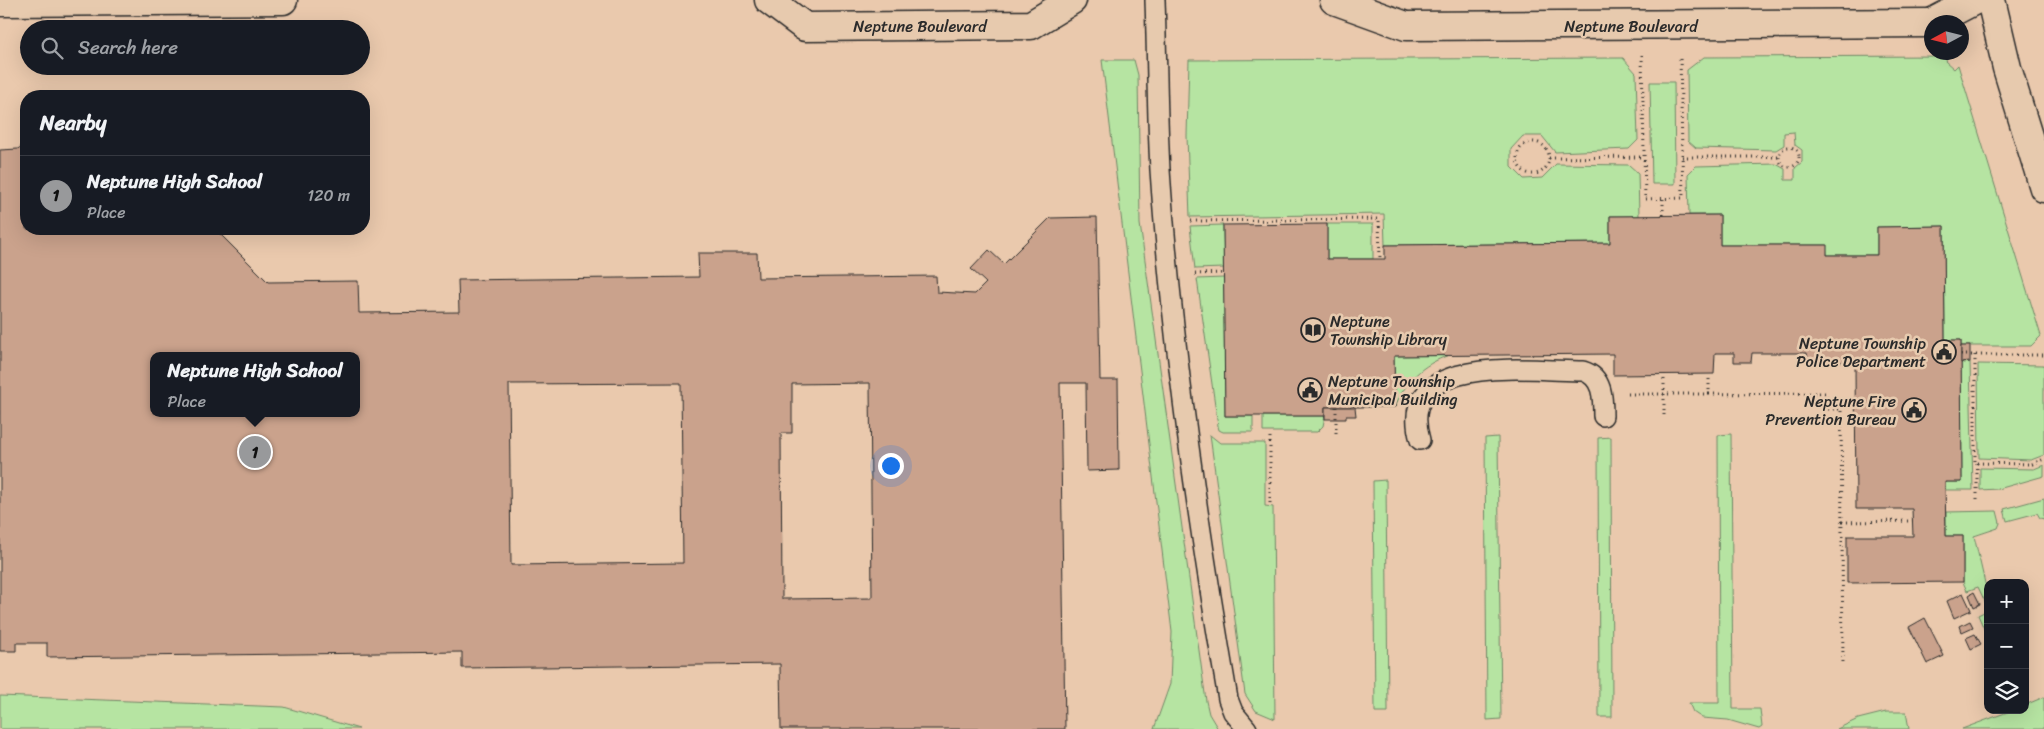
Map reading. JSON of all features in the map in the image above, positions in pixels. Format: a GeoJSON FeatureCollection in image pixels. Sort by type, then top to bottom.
{"type":"FeatureCollection","features":[{"type":"Feature","properties":{"kind":"street"},"geometry":{"type":"LineString","coordinates":[[0,2],[283,0]]}},
{"type":"Feature","properties":{"kind":"street","name":"Neptune Boulevard"},"geometry":{"type":"LineString","coordinates":[[769,0],[806,27],[1031,25],[1072,0]]}},
{"type":"Feature","properties":{"kind":"street","name":"Neptune Boulevard"},"geometry":{"type":"LineString","coordinates":[[1334,0],[1406,26],[1924,23]]}},
{"type":"Feature","properties":{"kind":"street","name":"Neptune Boulevard"},"geometry":{"type":"LineString","coordinates":[[1947,15],[1975,0]]}},
{"type":"Feature","properties":{"kind":"street"},"geometry":{"type":"LineString","coordinates":[[1991,0],[2008,68],[2044,188]]}},
{"type":"Feature","properties":{"kind":"lane"},"geometry":{"type":"LineString","coordinates":[[1155,0],[1160,168],[1171,298],[1211,599],[1228,698],[1233,712],[1247,729]]}},
{"type":"Feature","properties":{"kind":"lane"},"geometry":{"type":"LineString","coordinates":[[1420,440],[1416,417],[1420,399],[1425,392],[1437,383],[1473,371],[1583,371],[1590,373],[1600,386],[1603,395],[1603,416]]}},
{"type":"Feature","properties":{"kind":"path"},"geometry":{"type":"LineString","coordinates":[[1642,52],[1645,199],[1663,199],[1683,198],[1680,51]]}},
{"type":"Feature","properties":{"kind":"path"},"geometry":{"type":"LineString","coordinates":[[1533,142],[1542,145],[1549,158],[1544,170],[1530,174],[1522,170],[1517,158],[1523,145],[1533,142]]}},
{"type":"Feature","properties":{"kind":"path"},"geometry":{"type":"LineString","coordinates":[[1791,147],[1797,150],[1799,156],[1796,165],[1790,167],[1784,165],[1780,157],[1782,151],[1791,147]]}},
{"type":"Feature","properties":{"kind":"path"},"geometry":{"type":"LineString","coordinates":[[1549,158],[1644,157]]}},
{"type":"Feature","properties":{"kind":"path"},"geometry":{"type":"LineString","coordinates":[[1682,157],[1780,157]]}},
{"type":"Feature","properties":{"kind":"path"},"geometry":{"type":"LineString","coordinates":[[1663,199],[1664,215]]}},
{"type":"Feature","properties":{"kind":"path"},"geometry":{"type":"LineString","coordinates":[[1185,221],[1379,219],[1380,259]]}},
{"type":"Feature","properties":{"kind":"path"},"geometry":{"type":"LineString","coordinates":[[1192,274],[1224,273]]}},
{"type":"Feature","properties":{"kind":"path"},"geometry":{"type":"LineString","coordinates":[[1961,355],[2044,355]]}},
{"type":"Feature","properties":{"kind":"path"},"geometry":{"type":"LineString","coordinates":[[1975,355],[1977,501]]}},
{"type":"Feature","properties":{"kind":"path"},"geometry":{"type":"LineString","coordinates":[[1664,374],[1664,415]]}},
{"type":"Feature","properties":{"kind":"path"},"geometry":{"type":"LineString","coordinates":[[1708,377],[1709,394]]}},
{"type":"Feature","properties":{"kind":"path"},"geometry":{"type":"LineString","coordinates":[[1619,394],[1826,393],[1826,409],[1841,409],[1843,663]]}},
{"type":"Feature","properties":{"kind":"path"},"geometry":{"type":"LineString","coordinates":[[1336,407],[1336,437]]}},
{"type":"Feature","properties":{"kind":"path"},"geometry":{"type":"LineString","coordinates":[[1270,437],[1270,504]]}},
{"type":"Feature","properties":{"kind":"path"},"geometry":{"type":"LineString","coordinates":[[1977,463],[2032,464],[2044,459]]}},
{"type":"Feature","properties":{"kind":"path"},"geometry":{"type":"LineString","coordinates":[[1842,522],[1913,521]]}},
{"type":"Feature","properties":{"kind":"green space"},"geometry":{"type":"Polygon","coordinates":[[[1924,56],[1924,60],[1946,60],[1954,69],[1958,65],[2041,336],[2031,346],[1961,346],[1961,340],[1945,340],[1944,226],[1877,227],[1877,255],[1827,255],[1826,245],[1720,245],[1720,215],[1689,215],[1688,174],[1696,166],[1776,164],[1785,169],[1785,180],[1795,180],[1795,168],[1802,162],[1802,150],[1795,145],[1794,132],[1784,133],[1784,145],[1776,150],[1696,148],[1688,141],[1687,70],[1704,57],[1924,56]]]}},
{"type":"Feature","properties":{"kind":"green space"},"geometry":{"type":"Polygon","coordinates":[[[1623,58],[1636,73],[1638,140],[1629,149],[1555,152],[1542,136],[1523,136],[1511,149],[1511,166],[1524,179],[1542,178],[1556,164],[1629,165],[1638,173],[1639,216],[1610,216],[1610,243],[1385,245],[1384,214],[1190,217],[1187,136],[1189,60],[1623,58]]]}},
{"type":"Feature","properties":{"kind":"green space"},"geometry":{"type":"Polygon","coordinates":[[[1102,60],[1134,60],[1138,75],[1140,224],[1206,701],[1209,714],[1218,729],[1154,729],[1170,684],[1172,632],[1102,60]]]}},
{"type":"Feature","properties":{"kind":"green space"},"geometry":{"type":"Polygon","coordinates":[[[1650,82],[1674,82],[1675,184],[1652,184],[1650,82]]]}},
{"type":"Feature","properties":{"kind":"green space"},"geometry":{"type":"Polygon","coordinates":[[[1327,224],[1373,224],[1373,259],[1327,259],[1327,224]]]}},
{"type":"Feature","properties":{"kind":"green space"},"geometry":{"type":"Polygon","coordinates":[[[1223,225],[1224,268],[1195,269],[1190,226],[1223,225]]]}},
{"type":"Feature","properties":{"kind":"green space"},"geometry":{"type":"Polygon","coordinates":[[[1224,278],[1225,416],[1253,416],[1253,432],[1223,432],[1219,430],[1218,426],[1197,279],[1224,278]]]}},
{"type":"Feature","properties":{"kind":"green space"},"geometry":{"type":"Polygon","coordinates":[[[1449,355],[1439,359],[1416,375],[1404,389],[1395,407],[1394,356],[1449,355]]]}},
{"type":"Feature","properties":{"kind":"green space"},"geometry":{"type":"Polygon","coordinates":[[[1970,362],[1973,490],[1945,490],[1945,482],[1962,482],[1961,363],[1970,362]]]}},
{"type":"Feature","properties":{"kind":"green space"},"geometry":{"type":"Polygon","coordinates":[[[1978,364],[2044,365],[2044,455],[2031,460],[1979,458],[1978,364]]]}},
{"type":"Feature","properties":{"kind":"green space"},"geometry":{"type":"Polygon","coordinates":[[[1263,416],[1325,416],[1323,426],[1317,432],[1263,432],[1263,416]]]}},
{"type":"Feature","properties":{"kind":"green space"},"geometry":{"type":"Polygon","coordinates":[[[1731,434],[1733,709],[1760,709],[1762,727],[1759,729],[1728,720],[1702,718],[1693,712],[1689,703],[1719,703],[1718,435],[1731,434]]]}},
{"type":"Feature","properties":{"kind":"green space"},"geometry":{"type":"Polygon","coordinates":[[[1210,435],[1220,443],[1265,443],[1265,506],[1273,507],[1275,719],[1256,711],[1245,694],[1210,435]]]}},
{"type":"Feature","properties":{"kind":"green space"},"geometry":{"type":"Polygon","coordinates":[[[1498,437],[1501,719],[1487,720],[1485,438],[1498,437]]]}},
{"type":"Feature","properties":{"kind":"green space"},"geometry":{"type":"Polygon","coordinates":[[[1611,437],[1612,717],[1599,717],[1598,438],[1611,437]]]}},
{"type":"Feature","properties":{"kind":"green space"},"geometry":{"type":"Polygon","coordinates":[[[2044,465],[2044,476],[1998,489],[1980,490],[1980,468],[2034,469],[2044,465]]]}},
{"type":"Feature","properties":{"kind":"green space"},"geometry":{"type":"Polygon","coordinates":[[[1386,480],[1388,712],[1375,712],[1373,481],[1386,480]]]}},
{"type":"Feature","properties":{"kind":"green space"},"geometry":{"type":"Polygon","coordinates":[[[2044,498],[2044,519],[2040,518],[2037,513],[2007,521],[2004,509],[2044,498]]]}},
{"type":"Feature","properties":{"kind":"green space"},"geometry":{"type":"Polygon","coordinates":[[[1997,511],[2000,523],[1998,528],[1974,536],[1984,579],[1984,600],[1978,587],[1967,591],[1963,582],[1963,536],[1946,536],[1946,512],[1997,511]]]}},
{"type":"Feature","properties":{"kind":"green space"},"geometry":{"type":"Polygon","coordinates":[[[1984,612],[1984,629],[1978,615],[1984,612]]]}},
{"type":"Feature","properties":{"kind":"green space"},"geometry":{"type":"Polygon","coordinates":[[[0,696],[284,707],[359,729],[0,729],[0,696]]]}},
{"type":"Feature","properties":{"kind":"green space"},"geometry":{"type":"Polygon","coordinates":[[[2044,697],[2044,729],[1962,729],[2002,714],[2029,714],[2029,703],[2044,697]]]}},
{"type":"Feature","properties":{"kind":"green space"},"geometry":{"type":"Polygon","coordinates":[[[1886,712],[1906,712],[1909,729],[1837,729],[1858,719],[1886,712]]]}},
{"type":"Feature","properties":{"kind":"building"},"geometry":{"type":"Polygon","coordinates":[[[20,147],[20,235],[221,235],[268,282],[358,281],[359,313],[459,312],[458,280],[699,277],[698,253],[757,253],[758,278],[936,276],[937,292],[975,294],[986,283],[971,269],[989,250],[1004,264],[1050,218],[1097,217],[1100,380],[1118,380],[1119,470],[1087,471],[1086,383],[1060,383],[1065,729],[781,729],[780,664],[462,668],[462,652],[47,657],[47,643],[16,643],[16,651],[0,651],[0,150],[20,147]],[[681,383],[509,384],[511,565],[683,563],[681,383]],[[870,383],[792,384],[792,433],[781,433],[782,599],[872,598],[870,383]]]}},
{"type":"Feature","properties":{"kind":"building","name":"Neptune Township Municipal Building"},"geometry":{"type":"Polygon","coordinates":[[[1720,215],[1720,245],[1827,245],[1827,255],[1877,255],[1877,227],[1944,226],[1945,340],[1961,340],[1962,482],[1945,482],[1946,536],[1963,536],[1963,582],[1847,583],[1847,536],[1913,536],[1912,509],[1856,509],[1855,362],[1808,362],[1807,353],[1752,353],[1751,362],[1734,362],[1734,353],[1715,353],[1714,374],[1613,375],[1613,354],[1394,356],[1395,407],[1325,407],[1325,416],[1225,416],[1223,225],[1327,224],[1327,259],[1385,259],[1385,245],[1610,243],[1610,216],[1720,215]]]}},
{"type":"Feature","properties":{"kind":"building"},"geometry":{"type":"Polygon","coordinates":[[[1961,346],[1970,346],[1970,362],[1961,363],[1961,346]]]}},
{"type":"Feature","properties":{"kind":"building"},"geometry":{"type":"Polygon","coordinates":[[[1325,407],[1355,407],[1356,416],[1346,416],[1346,419],[1325,419],[1325,407]]]}},
{"type":"Feature","properties":{"kind":"building"},"geometry":{"type":"Polygon","coordinates":[[[1974,592],[1980,604],[1974,607],[1969,595],[1974,592]]]}},
{"type":"Feature","properties":{"kind":"building"},"geometry":{"type":"Polygon","coordinates":[[[1963,593],[1971,610],[1954,618],[1947,601],[1963,593]]]}},
{"type":"Feature","properties":{"kind":"building"},"geometry":{"type":"Polygon","coordinates":[[[1925,618],[1944,656],[1927,664],[1909,627],[1925,618]]]}},
{"type":"Feature","properties":{"kind":"building"},"geometry":{"type":"Polygon","coordinates":[[[1970,621],[1973,627],[1962,632],[1960,626],[1970,621]]]}},
{"type":"Feature","properties":{"kind":"building"},"geometry":{"type":"Polygon","coordinates":[[[1975,634],[1981,644],[1971,649],[1966,638],[1975,634]]]}},
{"type":"Feature","properties":{"kind":"place","name":"Neptune Township Library"},"geometry":{"type":"Point","coordinates":[1313,330]}},
{"type":"Feature","properties":{"kind":"place","name":"Neptune Township Police Department"},"geometry":{"type":"Point","coordinates":[1944,352]}},
{"type":"Feature","properties":{"kind":"place","name":"Neptune Township Municipal Building"},"geometry":{"type":"Point","coordinates":[1310,390]}},
{"type":"Feature","properties":{"kind":"place","name":"Neptune Fire Prevention Bureau"},"geometry":{"type":"Point","coordinates":[1914,410]}},
{"type":"Feature","properties":{"kind":"place","name":"Neptune High School"},"geometry":{"type":"Point","coordinates":[255,452]}}]}
